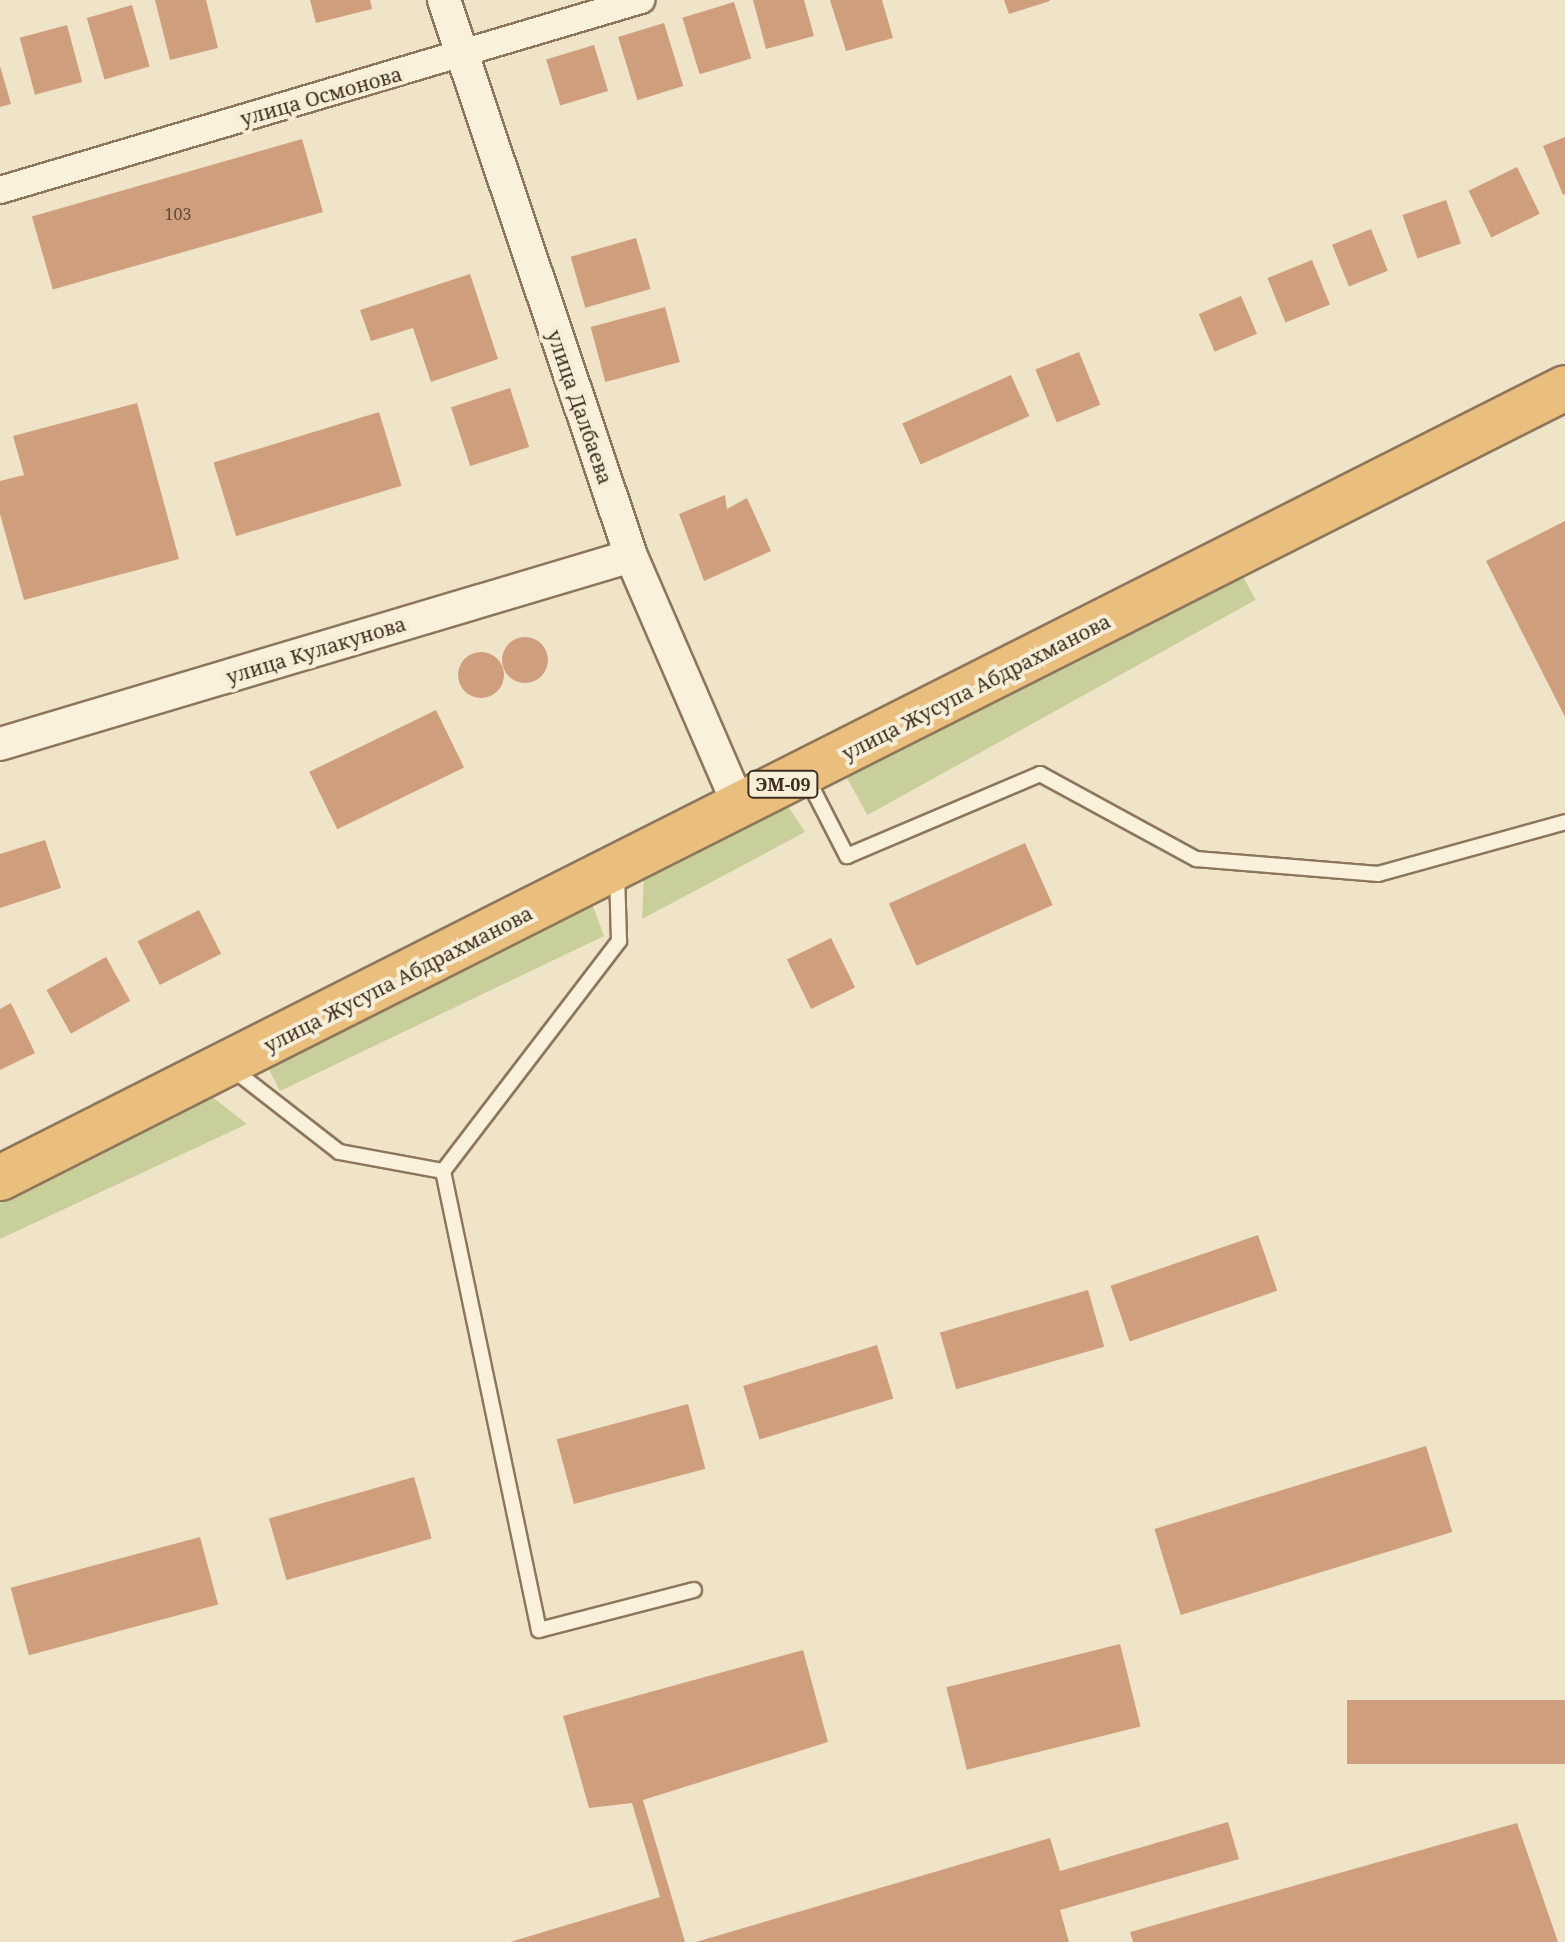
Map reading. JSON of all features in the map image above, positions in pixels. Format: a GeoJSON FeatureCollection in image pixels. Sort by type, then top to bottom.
{"type":"FeatureCollection","features":[{"type":"Feature","properties":{"kind":"highway","name":"улица Жусупа Абдрахманова"},"geometry":{"type":"LineString","coordinates":[[0,1178],[1565,388]]}},
{"type":"Feature","properties":{"kind":"street","name":"улица Далбаева"},"geometry":{"type":"LineString","coordinates":[[444,0],[459,55],[631,556],[739,806]]}},
{"type":"Feature","properties":{"kind":"street","name":"улица Осмонова"},"geometry":{"type":"LineString","coordinates":[[0,190],[641,0]]}},
{"type":"Feature","properties":{"kind":"street","name":"улица Кулакунова"},"geometry":{"type":"LineString","coordinates":[[0,744],[631,556]]}},
{"type":"Feature","properties":{"kind":"lane"},"geometry":{"type":"LineString","coordinates":[[804,773],[847,856],[1040,774],[1196,859],[1378,874],[1565,822]]}},
{"type":"Feature","properties":{"kind":"lane"},"geometry":{"type":"LineString","coordinates":[[617,869],[619,941],[443,1171],[539,1630],[694,1590]]}},
{"type":"Feature","properties":{"kind":"lane"},"geometry":{"type":"LineString","coordinates":[[226,1065],[339,1152],[443,1171]]}},
{"type":"Feature","properties":{"kind":"green space"},"geometry":{"type":"Polygon","coordinates":[[[1232,557],[1256,600],[867,815],[844,772],[1232,557]]]}},
{"type":"Feature","properties":{"kind":"green space"},"geometry":{"type":"Polygon","coordinates":[[[776,788],[805,832],[642,919],[645,855],[776,788]]]}},
{"type":"Feature","properties":{"kind":"green space"},"geometry":{"type":"Polygon","coordinates":[[[585,885],[604,936],[280,1091],[258,1049],[585,885]]]}},
{"type":"Feature","properties":{"kind":"green space"},"geometry":{"type":"Polygon","coordinates":[[[193,1082],[247,1124],[0,1239],[0,1178],[193,1082]]]}},
{"type":"Feature","properties":{"kind":"building"},"geometry":{"type":"Polygon","coordinates":[[[155,0],[206,0],[218,48],[170,60],[155,0]]]}},
{"type":"Feature","properties":{"kind":"building"},"geometry":{"type":"Polygon","coordinates":[[[310,0],[370,0],[372,9],[316,23],[310,0]]]}},
{"type":"Feature","properties":{"kind":"building"},"geometry":{"type":"Polygon","coordinates":[[[753,0],[804,0],[814,36],[766,49],[753,0]]]}},
{"type":"Feature","properties":{"kind":"building"},"geometry":{"type":"Polygon","coordinates":[[[830,0],[882,0],[893,38],[846,51],[830,0]]]}},
{"type":"Feature","properties":{"kind":"building"},"geometry":{"type":"Polygon","coordinates":[[[1004,0],[1050,0],[1050,1],[1009,14],[1004,0]]]}},
{"type":"Feature","properties":{"kind":"building"},"geometry":{"type":"Polygon","coordinates":[[[734,2],[751,58],[700,74],[682,18],[734,2]]]}},
{"type":"Feature","properties":{"kind":"building"},"geometry":{"type":"Polygon","coordinates":[[[132,5],[150,67],[104,79],[87,18],[132,5]]]}},
{"type":"Feature","properties":{"kind":"building"},"geometry":{"type":"Polygon","coordinates":[[[664,23],[683,86],[637,100],[618,37],[664,23]]]}},
{"type":"Feature","properties":{"kind":"building"},"geometry":{"type":"Polygon","coordinates":[[[67,25],[82,82],[35,95],[20,38],[67,25]]]}},
{"type":"Feature","properties":{"kind":"building"},"geometry":{"type":"Polygon","coordinates":[[[594,45],[608,91],[560,106],[546,60],[594,45]]]}},
{"type":"Feature","properties":{"kind":"building"},"geometry":{"type":"Polygon","coordinates":[[[0,66],[11,104],[0,107],[0,66]]]}},
{"type":"Feature","properties":{"kind":"building"},"geometry":{"type":"Polygon","coordinates":[[[1565,137],[1565,194],[1563,195],[1543,146],[1565,137]]]}},
{"type":"Feature","properties":{"kind":"building"},"geometry":{"type":"Polygon","coordinates":[[[302,139],[323,212],[53,290],[32,216],[302,139]]]}},
{"type":"Feature","properties":{"kind":"building"},"geometry":{"type":"Polygon","coordinates":[[[1517,167],[1540,214],[1491,237],[1468,191],[1517,167]]]}},
{"type":"Feature","properties":{"kind":"building"},"geometry":{"type":"Polygon","coordinates":[[[1446,200],[1461,243],[1417,258],[1403,215],[1446,200]]]}},
{"type":"Feature","properties":{"kind":"building"},"geometry":{"type":"Polygon","coordinates":[[[1371,229],[1388,271],[1349,286],[1332,245],[1371,229]]]}},
{"type":"Feature","properties":{"kind":"building"},"geometry":{"type":"Polygon","coordinates":[[[636,238],[651,289],[585,308],[571,257],[636,238]]]}},
{"type":"Feature","properties":{"kind":"building"},"geometry":{"type":"Polygon","coordinates":[[[1312,260],[1330,305],[1285,322],[1267,278],[1312,260]]]}},
{"type":"Feature","properties":{"kind":"building"},"geometry":{"type":"Polygon","coordinates":[[[470,274],[498,359],[431,382],[413,328],[371,341],[360,310],[470,274]]]}},
{"type":"Feature","properties":{"kind":"building"},"geometry":{"type":"Polygon","coordinates":[[[1241,296],[1257,334],[1215,352],[1199,314],[1241,296]]]}},
{"type":"Feature","properties":{"kind":"building"},"geometry":{"type":"Polygon","coordinates":[[[665,307],[680,362],[605,382],[591,327],[665,307]]]}},
{"type":"Feature","properties":{"kind":"building"},"geometry":{"type":"Polygon","coordinates":[[[1079,352],[1100,405],[1057,422],[1035,370],[1079,352]]]}},
{"type":"Feature","properties":{"kind":"building"},"geometry":{"type":"Polygon","coordinates":[[[1011,375],[1029,416],[921,465],[902,423],[1011,375]]]}},
{"type":"Feature","properties":{"kind":"building"},"geometry":{"type":"Polygon","coordinates":[[[510,388],[529,447],[470,466],[451,407],[510,388]]]}},
{"type":"Feature","properties":{"kind":"building"},"geometry":{"type":"Polygon","coordinates":[[[137,403],[179,559],[24,600],[0,514],[0,481],[24,475],[13,436],[137,403]]]}},
{"type":"Feature","properties":{"kind":"building"},"geometry":{"type":"Polygon","coordinates":[[[379,412],[402,486],[236,536],[214,463],[379,412]]]}},
{"type":"Feature","properties":{"kind":"building"},"geometry":{"type":"Polygon","coordinates":[[[725,495],[727,509],[747,498],[771,551],[704,581],[679,514],[725,495]]]}},
{"type":"Feature","properties":{"kind":"building"},"geometry":{"type":"Polygon","coordinates":[[[1565,521],[1565,717],[1486,561],[1565,521]]]}},
{"type":"Feature","properties":{"kind":"building"},"geometry":{"type":"Polygon","coordinates":[[[525,637],[541,644],[548,660],[541,676],[525,683],[509,676],[502,660],[509,644],[525,637]]]}},
{"type":"Feature","properties":{"kind":"building"},"geometry":{"type":"Polygon","coordinates":[[[481,652],[497,659],[504,675],[497,691],[481,698],[465,691],[458,675],[465,659],[481,652]]]}},
{"type":"Feature","properties":{"kind":"building"},"geometry":{"type":"Polygon","coordinates":[[[436,710],[464,768],[337,829],[309,772],[436,710]]]}},
{"type":"Feature","properties":{"kind":"building"},"geometry":{"type":"Polygon","coordinates":[[[45,840],[61,888],[0,908],[0,854],[45,840]]]}},
{"type":"Feature","properties":{"kind":"building"},"geometry":{"type":"Polygon","coordinates":[[[1025,843],[1053,905],[917,966],[889,904],[1025,843]]]}},
{"type":"Feature","properties":{"kind":"building"},"geometry":{"type":"Polygon","coordinates":[[[199,910],[221,954],[160,985],[138,941],[199,910]]]}},
{"type":"Feature","properties":{"kind":"building"},"geometry":{"type":"Polygon","coordinates":[[[831,938],[855,987],[811,1009],[787,959],[831,938]]]}},
{"type":"Feature","properties":{"kind":"building"},"geometry":{"type":"Polygon","coordinates":[[[106,957],[130,1001],[71,1034],[47,990],[106,957]]]}},
{"type":"Feature","properties":{"kind":"building"},"geometry":{"type":"Polygon","coordinates":[[[11,1003],[35,1053],[0,1070],[0,1009],[11,1003]]]}},
{"type":"Feature","properties":{"kind":"building"},"geometry":{"type":"Polygon","coordinates":[[[1258,1235],[1277,1291],[1130,1342],[1110,1286],[1258,1235]]]}},
{"type":"Feature","properties":{"kind":"building"},"geometry":{"type":"Polygon","coordinates":[[[1088,1290],[1104,1347],[956,1389],[940,1332],[1088,1290]]]}},
{"type":"Feature","properties":{"kind":"building"},"geometry":{"type":"Polygon","coordinates":[[[877,1345],[893,1399],[759,1439],[743,1386],[877,1345]]]}},
{"type":"Feature","properties":{"kind":"building"},"geometry":{"type":"Polygon","coordinates":[[[688,1404],[705,1469],[574,1504],[557,1439],[688,1404]]]}},
{"type":"Feature","properties":{"kind":"building"},"geometry":{"type":"Polygon","coordinates":[[[1426,1446],[1452,1532],[1181,1615],[1154,1529],[1426,1446]]]}},
{"type":"Feature","properties":{"kind":"building"},"geometry":{"type":"Polygon","coordinates":[[[414,1477],[432,1539],[286,1580],[269,1519],[414,1477]]]}},
{"type":"Feature","properties":{"kind":"building"},"geometry":{"type":"Polygon","coordinates":[[[200,1537],[218,1605],[29,1655],[11,1588],[200,1537]]]}},
{"type":"Feature","properties":{"kind":"building"},"geometry":{"type":"Polygon","coordinates":[[[1120,1644],[1141,1726],[967,1770],[946,1687],[1120,1644]]]}},
{"type":"Feature","properties":{"kind":"building"},"geometry":{"type":"Polygon","coordinates":[[[803,1650],[828,1742],[643,1800],[685,1942],[510,1942],[660,1897],[632,1803],[589,1808],[563,1716],[803,1650]]]}},
{"type":"Feature","properties":{"kind":"building"},"geometry":{"type":"Polygon","coordinates":[[[1347,1700],[1565,1700],[1565,1764],[1347,1764],[1347,1700]]]}},
{"type":"Feature","properties":{"kind":"building"},"geometry":{"type":"Polygon","coordinates":[[[1228,1822],[1239,1859],[1060,1910],[1069,1942],[696,1942],[1050,1838],[1060,1871],[1228,1822]]]}},
{"type":"Feature","properties":{"kind":"building"},"geometry":{"type":"Polygon","coordinates":[[[1517,1823],[1558,1942],[1133,1942],[1130,1932],[1517,1823]]]}}]}
